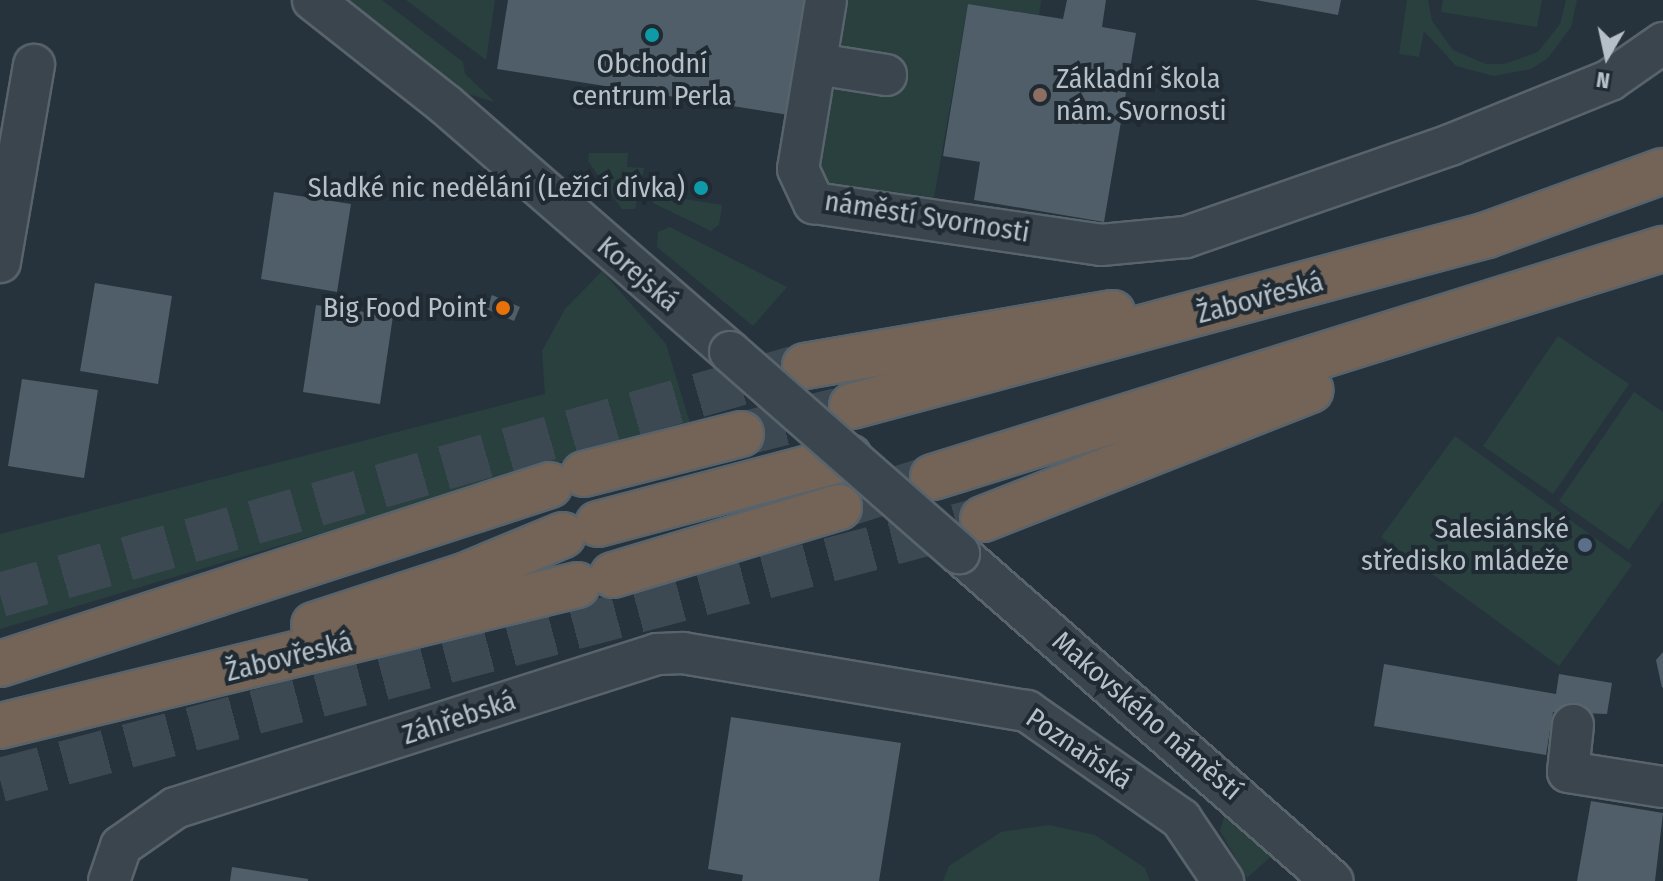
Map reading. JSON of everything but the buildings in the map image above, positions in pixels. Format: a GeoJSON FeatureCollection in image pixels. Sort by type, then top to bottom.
{"type":"FeatureCollection","features":[{"type":"Feature","properties":{"kind":"highway","name":"Žabovřeská"},"geometry":{"type":"LineString","coordinates":[[852,406],[1487,235],[1663,171]]}},
{"type":"Feature","properties":{"kind":"highway"},"geometry":{"type":"LineString","coordinates":[[933,477],[1502,305],[1663,249]]}},
{"type":"Feature","properties":{"kind":"highway"},"geometry":{"type":"LineString","coordinates":[[805,366],[1069,318],[1289,290]]}},
{"type":"Feature","properties":{"kind":"highway"},"geometry":{"type":"LineString","coordinates":[[971,536],[1502,305]]}},
{"type":"Feature","properties":{"kind":"highway"},"geometry":{"type":"LineString","coordinates":[[0,664],[567,480],[741,434]]}},
{"type":"Feature","properties":{"kind":"highway"},"geometry":{"type":"LineString","coordinates":[[182,605],[583,529],[849,457]]}},
{"type":"Feature","properties":{"kind":"highway","name":"Žabovřeská"},"geometry":{"type":"LineString","coordinates":[[0,726],[212,677],[595,580],[839,507]]}},
{"type":"Feature","properties":{"kind":"highway"},"geometry":{"type":"LineString","coordinates":[[212,677],[306,628],[464,576],[583,529]]}},
{"type":"Feature","properties":{"kind":"street","name":"Korejská"},"geometry":{"type":"LineString","coordinates":[[313,0],[456,113],[849,457],[971,536]]}},
{"type":"Feature","properties":{"kind":"street","name":"náměstí Svornosti"},"geometry":{"type":"LineString","coordinates":[[826,0],[798,169],[814,203],[1101,245],[1186,237],[1450,145],[1610,80],[1663,43]]}},
{"type":"Feature","properties":{"kind":"street"},"geometry":{"type":"LineString","coordinates":[[817,64],[886,75]]}},
{"type":"Feature","properties":{"kind":"street"},"geometry":{"type":"LineString","coordinates":[[0,262],[21,79]]}},
{"type":"Feature","properties":{"kind":"street","name":"Makovského náměstí"},"geometry":{"type":"LineString","coordinates":[[971,536],[1333,881]]}},
{"type":"Feature","properties":{"kind":"street","name":"Záhřebská"},"geometry":{"type":"LineString","coordinates":[[109,881],[121,846],[175,808],[657,654],[848,677]]}},
{"type":"Feature","properties":{"kind":"street","name":"Poznaňská"},"geometry":{"type":"LineString","coordinates":[[848,677],[1027,711],[1181,819],[1223,881]]}},
{"type":"Feature","properties":{"kind":"street"},"geometry":{"type":"LineString","coordinates":[[1573,725],[1568,772],[1663,787]]}},
{"type":"Feature","properties":{"kind":"green space"},"geometry":{"type":"Polygon","coordinates":[[[349,0],[382,0],[463,62],[465,74],[495,102],[465,93],[349,0]]]}},
{"type":"Feature","properties":{"kind":"green space"},"geometry":{"type":"Polygon","coordinates":[[[406,0],[495,0],[486,60],[406,0]]]}},
{"type":"Feature","properties":{"kind":"green space"},"geometry":{"type":"Polygon","coordinates":[[[833,0],[1041,0],[1039,15],[968,4],[931,215],[852,202],[821,183],[810,145],[814,120],[836,89],[869,80],[835,34],[833,0]]]}},
{"type":"Feature","properties":{"kind":"green space"},"geometry":{"type":"Polygon","coordinates":[[[1407,0],[1428,0],[1432,21],[1453,50],[1486,64],[1504,64],[1538,52],[1560,24],[1566,0],[1577,0],[1571,27],[1548,58],[1531,69],[1494,76],[1456,66],[1424,31],[1419,57],[1399,54],[1407,0]]]}},
{"type":"Feature","properties":{"kind":"green space"},"geometry":{"type":"Polygon","coordinates":[[[1443,0],[1542,0],[1537,27],[1441,12],[1443,0]]]}},
{"type":"Feature","properties":{"kind":"green space"},"geometry":{"type":"Polygon","coordinates":[[[589,153],[628,153],[627,167],[644,168],[635,209],[622,209],[588,161],[589,153]]]}},
{"type":"Feature","properties":{"kind":"green space"},"geometry":{"type":"Polygon","coordinates":[[[654,194],[722,205],[719,225],[711,231],[653,203],[654,194]]]}},
{"type":"Feature","properties":{"kind":"green space"},"geometry":{"type":"Polygon","coordinates":[[[670,227],[787,287],[753,326],[657,247],[658,232],[670,227]]]}},
{"type":"Feature","properties":{"kind":"green space"},"geometry":{"type":"Polygon","coordinates":[[[602,271],[666,344],[690,423],[0,629],[0,534],[545,394],[542,351],[565,309],[602,271]]]}},
{"type":"Feature","properties":{"kind":"green space"},"geometry":{"type":"Polygon","coordinates":[[[1558,336],[1629,384],[1553,494],[1483,446],[1558,336]]]}},
{"type":"Feature","properties":{"kind":"green space"},"geometry":{"type":"Polygon","coordinates":[[[1634,392],[1663,412],[1663,500],[1629,550],[1559,501],[1634,392]]]}},
{"type":"Feature","properties":{"kind":"green space"},"geometry":{"type":"Polygon","coordinates":[[[1455,436],[1632,565],[1559,666],[1381,537],[1455,436]]]}},
{"type":"Feature","properties":{"kind":"green space"},"geometry":{"type":"Polygon","coordinates":[[[1226,810],[1276,852],[1247,878],[1220,831],[1226,810]]]}},
{"type":"Feature","properties":{"kind":"green space"},"geometry":{"type":"Polygon","coordinates":[[[1049,825],[1095,835],[1145,868],[1150,881],[943,881],[949,866],[1001,832],[1049,825]]]}},
{"type":"Feature","properties":{"kind":"tunnel"},"geometry":{"type":"LineString","coordinates":[[0,595],[794,368]]}},
{"type":"Feature","properties":{"kind":"tunnel"},"geometry":{"type":"LineString","coordinates":[[741,434],[838,410]]}},
{"type":"Feature","properties":{"kind":"tunnel"},"geometry":{"type":"LineString","coordinates":[[839,507],[933,477]]}},
{"type":"Feature","properties":{"kind":"tunnel"},"geometry":{"type":"LineString","coordinates":[[0,780],[983,519]]}},
{"type":"Feature","properties":{"kind":"place","name":"Obchodní centrum Perla"},"geometry":{"type":"Point","coordinates":[652,35]}},
{"type":"Feature","properties":{"kind":"place","name":"Základní škola nám. Svornosti"},"geometry":{"type":"Point","coordinates":[1040,95]}},
{"type":"Feature","properties":{"kind":"place","name":"Sladké nic nedělání (Ležící dívka)"},"geometry":{"type":"Point","coordinates":[701,188]}},
{"type":"Feature","properties":{"kind":"place","name":"Big Food Point"},"geometry":{"type":"Point","coordinates":[503,308]}},
{"type":"Feature","properties":{"kind":"place","name":"Salesiánské středisko mládeže"},"geometry":{"type":"Point","coordinates":[1585,545]}}]}
